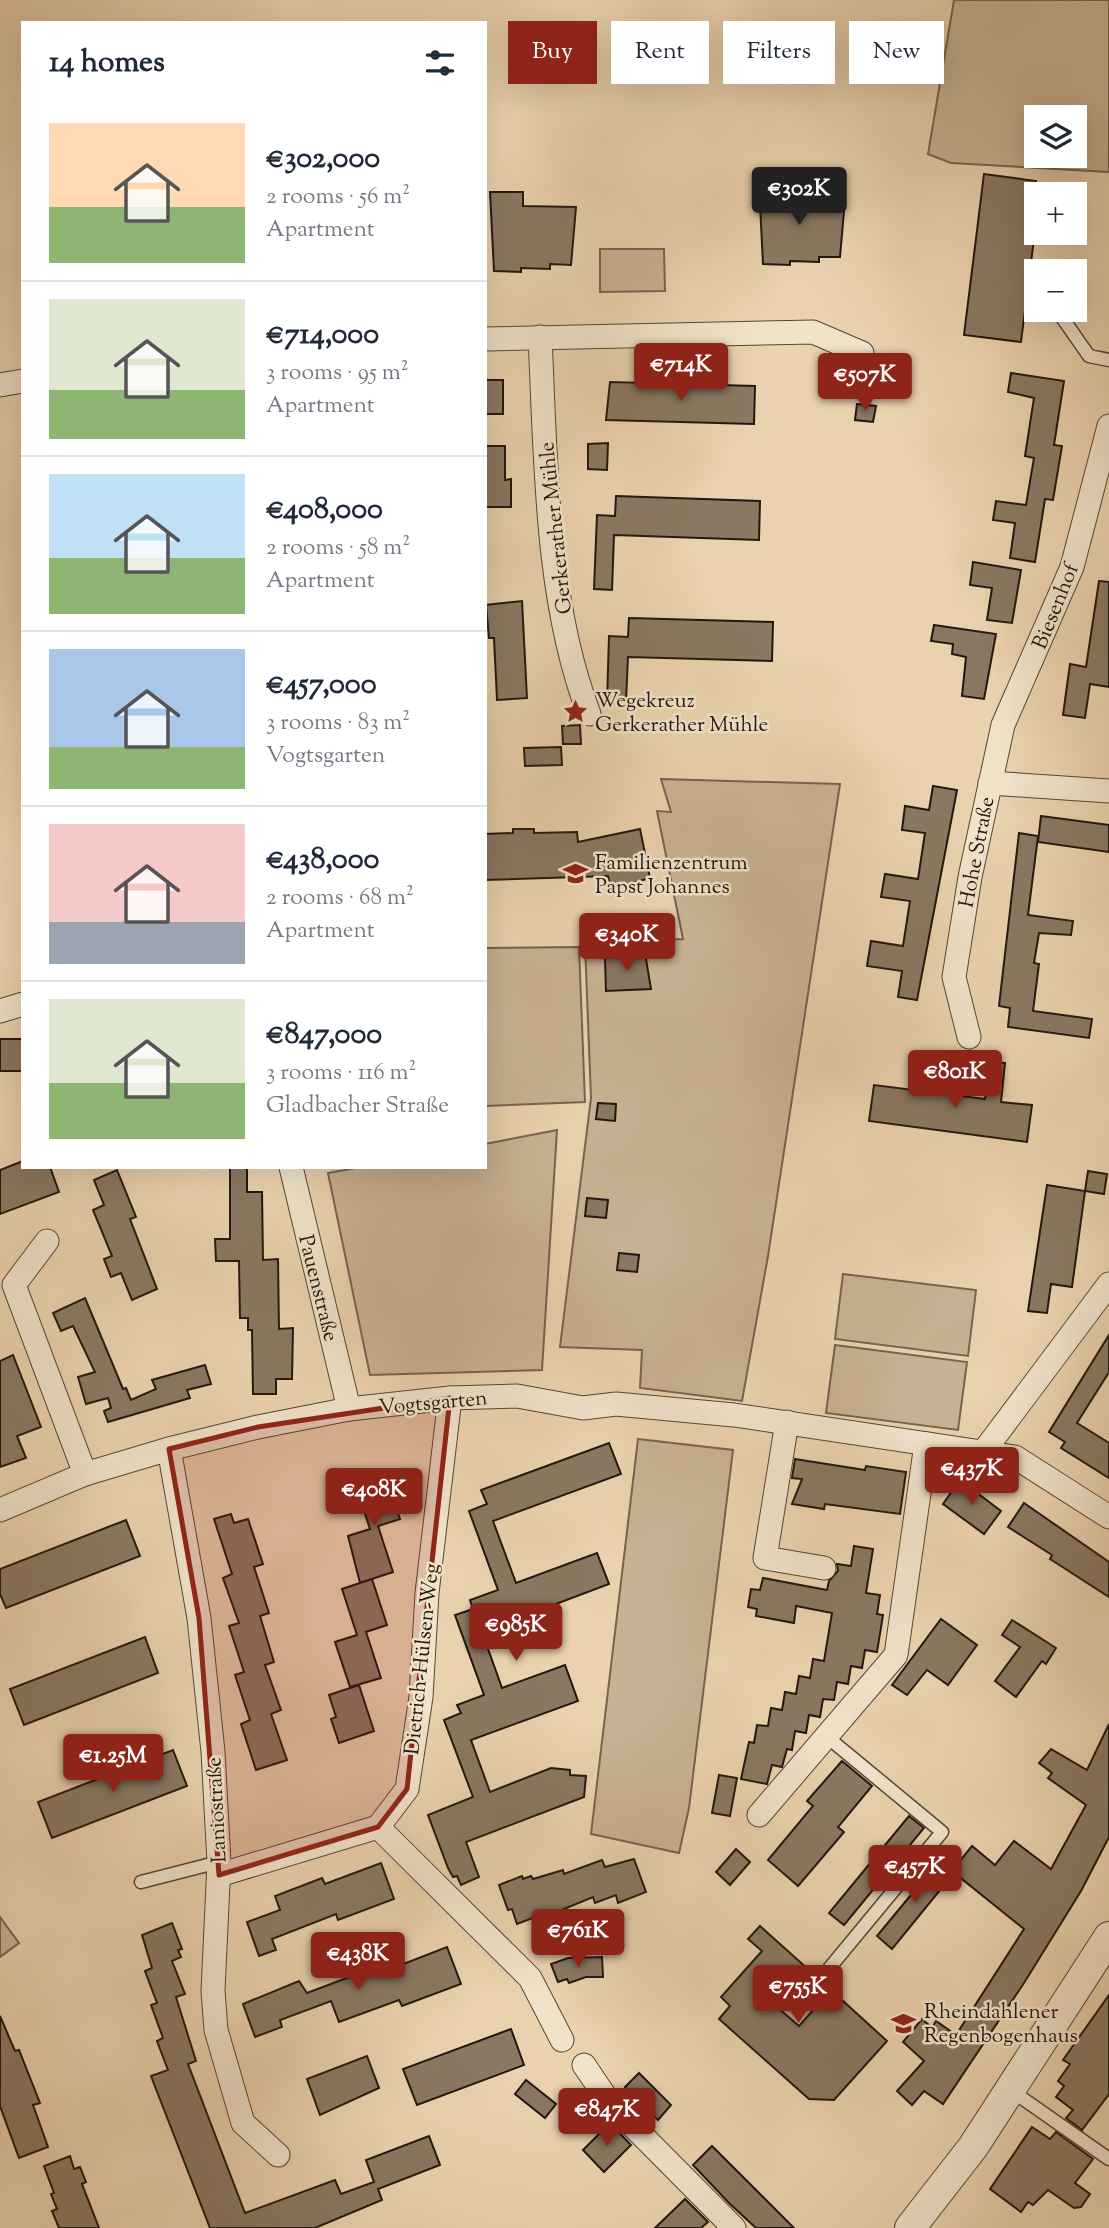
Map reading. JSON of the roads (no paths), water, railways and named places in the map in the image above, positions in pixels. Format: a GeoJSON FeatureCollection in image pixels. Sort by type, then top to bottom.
{"type":"FeatureCollection","features":[{"type":"Feature","properties":{"kind":"street"},"geometry":{"type":"LineString","coordinates":[[487,339],[813,332],[862,354]]}},
{"type":"Feature","properties":{"kind":"street","name":"Gerkerather Mühle"},"geometry":{"type":"LineString","coordinates":[[540,337],[550,577],[567,645],[589,715]]}},
{"type":"Feature","properties":{"kind":"street"},"geometry":{"type":"LineString","coordinates":[[0,385],[21,381]]}},
{"type":"Feature","properties":{"kind":"street","name":"Biesenhof"},"geometry":{"type":"LineString","coordinates":[[990,783],[1003,725],[1072,567],[1109,426]]}},
{"type":"Feature","properties":{"kind":"street","name":"Hohe Straße"},"geometry":{"type":"LineString","coordinates":[[969,1037],[954,977],[970,877],[990,783],[1109,791]]}},
{"type":"Feature","properties":{"kind":"street"},"geometry":{"type":"LineString","coordinates":[[0,1011],[21,1005]]}},
{"type":"Feature","properties":{"kind":"street","name":"Pauenstraße"},"geometry":{"type":"LineString","coordinates":[[291,1169],[349,1409]]}},
{"type":"Feature","properties":{"kind":"street"},"geometry":{"type":"LineString","coordinates":[[47,1241],[14,1285],[85,1474]]}},
{"type":"Feature","properties":{"kind":"street"},"geometry":{"type":"LineString","coordinates":[[984,1451],[1109,1284]]}},
{"type":"Feature","properties":{"kind":"street","name":"Vogtsgarten"},"geometry":{"type":"LineString","coordinates":[[0,1510],[85,1474],[169,1449],[349,1409],[450,1398],[517,1396],[583,1408],[616,1404],[787,1422],[1015,1457],[1109,1517]]}},
{"type":"Feature","properties":{"kind":"street","name":"Dietrich-Hülsen-Weg"},"geometry":{"type":"LineString","coordinates":[[378,1827],[407,1789],[421,1697],[427,1593],[450,1398]]}},
{"type":"Feature","properties":{"kind":"street"},"geometry":{"type":"LineString","coordinates":[[787,1422],[765,1558],[824,1568]]}},
{"type":"Feature","properties":{"kind":"street"},"geometry":{"type":"LineString","coordinates":[[760,1815],[896,1655],[926,1444]]}},
{"type":"Feature","properties":{"kind":"street","name":"Laniostraße"},"geometry":{"type":"LineString","coordinates":[[169,1449],[199,1618],[213,1752],[219,1869],[213,1991],[216,2030],[243,2123],[278,2155]]}},
{"type":"Feature","properties":{"kind":"street"},"geometry":{"type":"LineString","coordinates":[[219,1869],[378,1827],[530,1978],[562,2040]]}},
{"type":"Feature","properties":{"kind":"street"},"geometry":{"type":"LineString","coordinates":[[910,2228],[973,2147],[1109,1937]]}},
{"type":"Feature","properties":{"kind":"street"},"geometry":{"type":"LineString","coordinates":[[584,2065],[609,2102],[734,2228]]}},
{"type":"Feature","properties":{"kind":"lane"},"geometry":{"type":"LineString","coordinates":[[1065,322],[1089,356],[1109,360]]}},
{"type":"Feature","properties":{"kind":"lane"},"geometry":{"type":"LineString","coordinates":[[826,1736],[942,1832],[827,1971]]}},
{"type":"Feature","properties":{"kind":"lane"},"geometry":{"type":"LineString","coordinates":[[141,1882],[219,1869]]}},
{"type":"Feature","properties":{"kind":"lane"},"geometry":{"type":"LineString","coordinates":[[1009,2089],[1109,2159]]}},
{"type":"Feature","properties":{"kind":"place","name":"Wegekreuz Gerkerather Mühle"},"geometry":{"type":"Point","coordinates":[575,712]}},
{"type":"Feature","properties":{"kind":"place","name":"Familienzentrum Papst Johannes"},"geometry":{"type":"Point","coordinates":[575,874]}},
{"type":"Feature","properties":{"kind":"place","name":"Rheindahlener Regenbogenhaus"},"geometry":{"type":"Point","coordinates":[904,2023]}}]}
